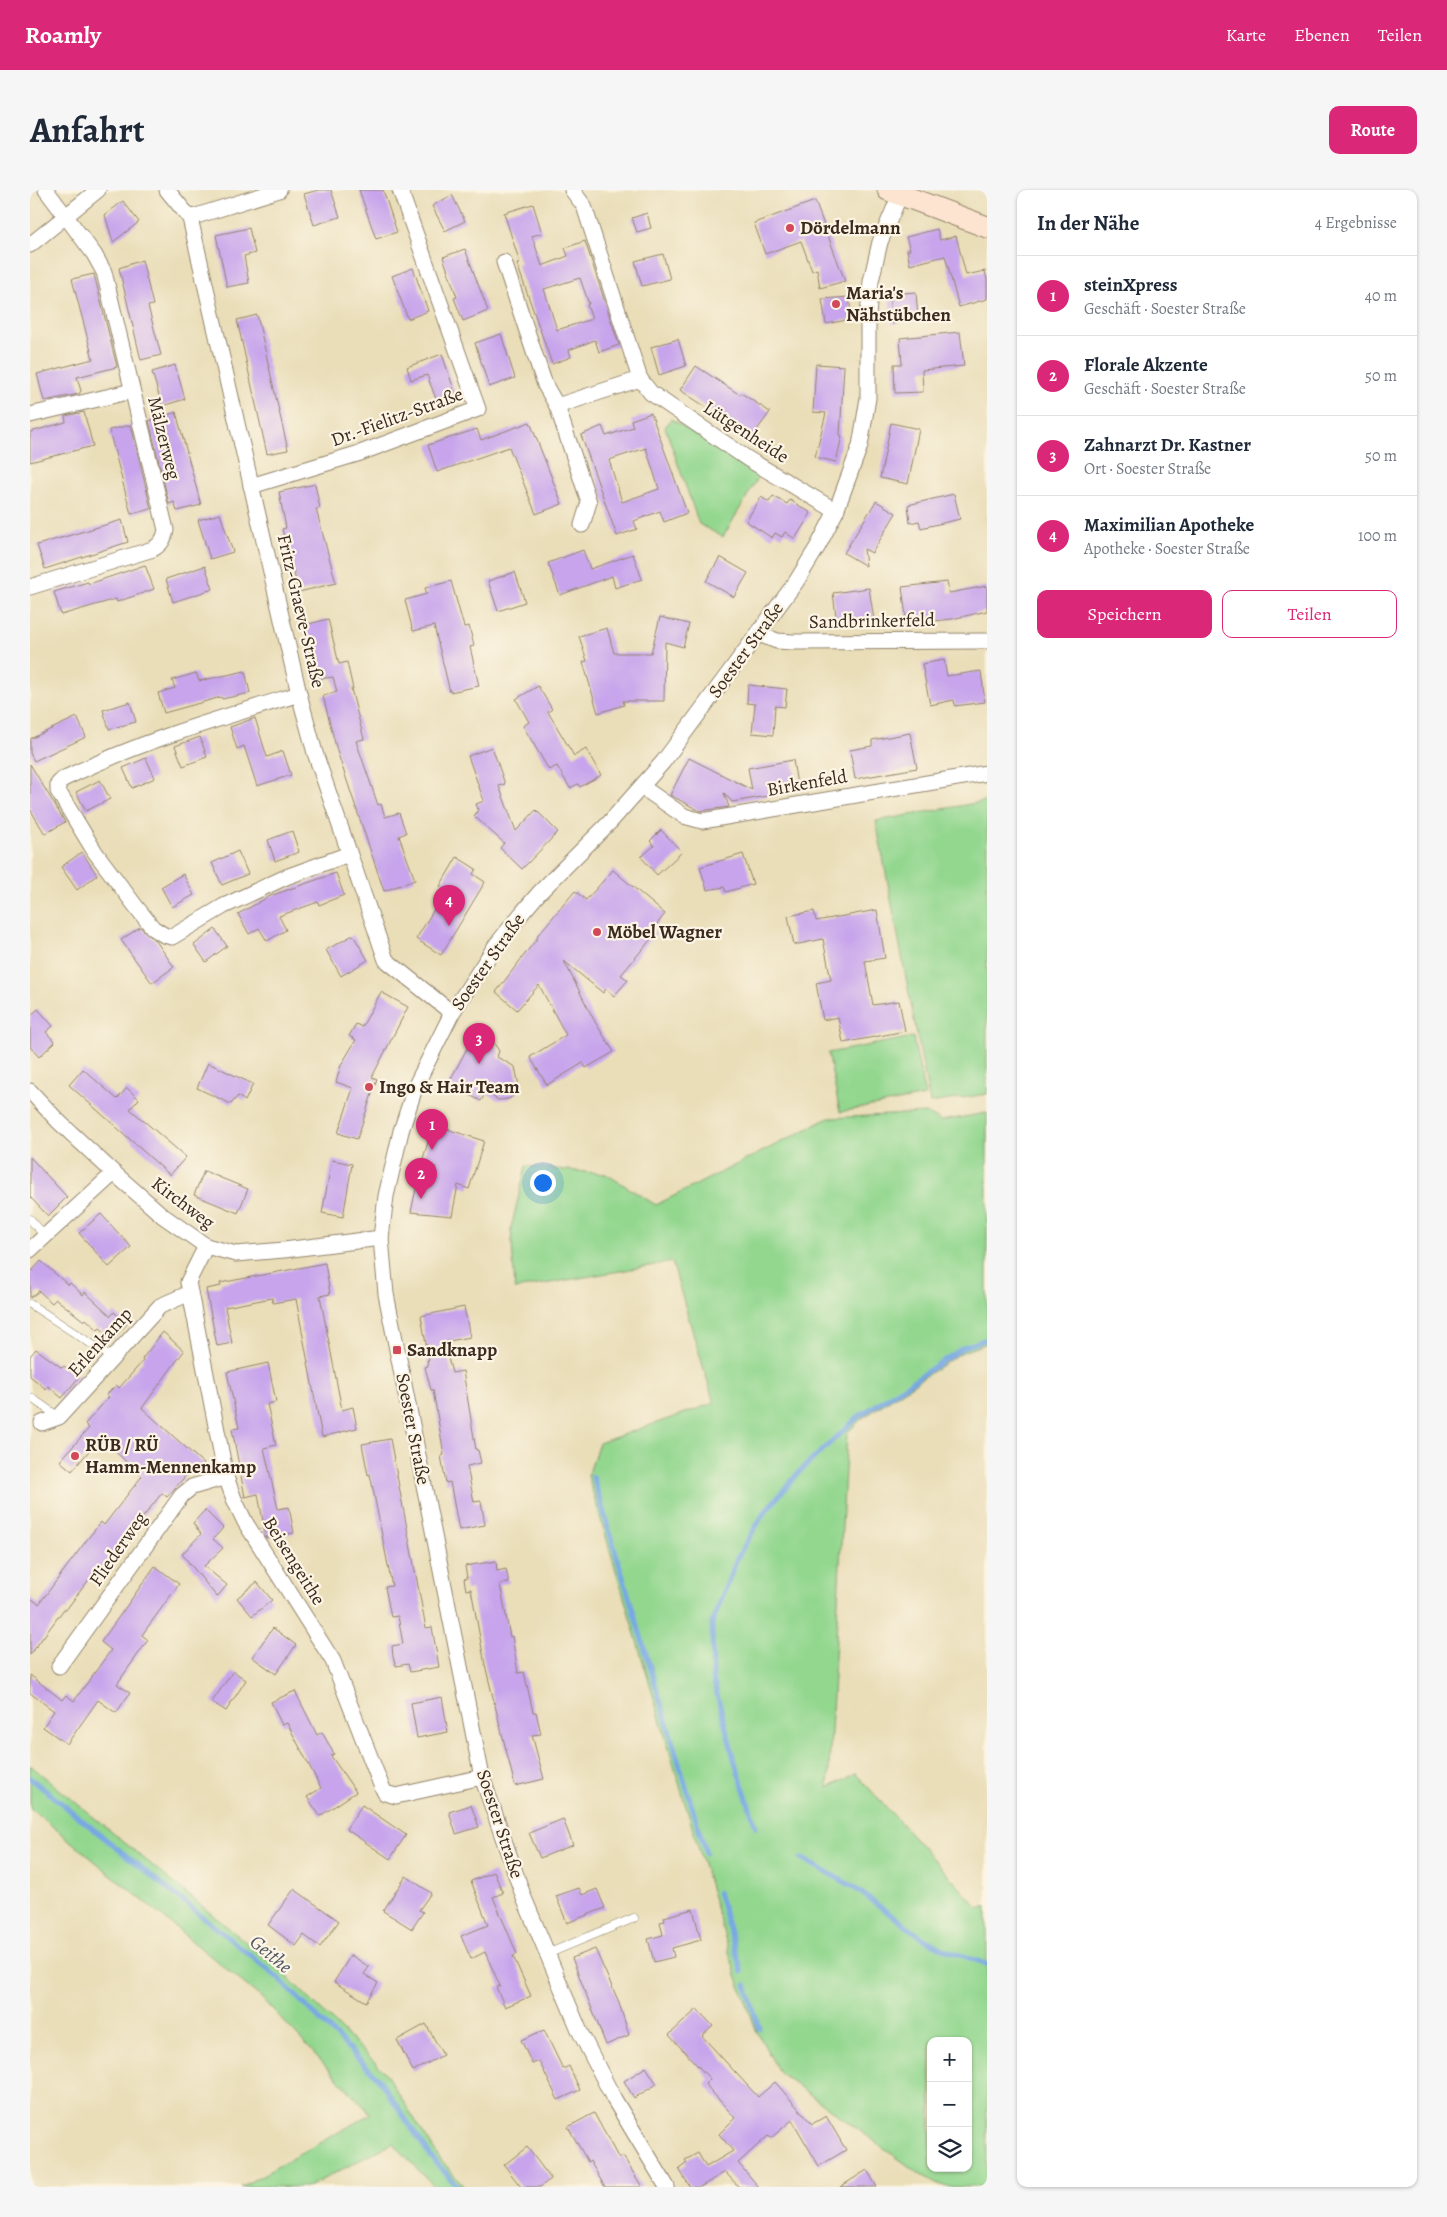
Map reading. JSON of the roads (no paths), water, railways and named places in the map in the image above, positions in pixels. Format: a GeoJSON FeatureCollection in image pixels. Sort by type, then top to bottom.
{"type":"FeatureCollection","features":[{"type":"Feature","properties":{"kind":"main road"},"geometry":{"type":"LineString","coordinates":[[897,192],[987,227]]}},
{"type":"Feature","properties":{"kind":"street","name":"Mälzerweg"},"geometry":{"type":"LineString","coordinates":[[30,587],[153,549],[160,545],[166,530],[104,272],[46,190]]}},
{"type":"Feature","properties":{"kind":"street"},"geometry":{"type":"LineString","coordinates":[[30,246],[98,190]]}},
{"type":"Feature","properties":{"kind":"street","name":"Fritz-Graeve-Straße"},"geometry":{"type":"LineString","coordinates":[[167,190],[190,218],[299,694],[315,753],[349,854],[386,960],[452,1013]]}},
{"type":"Feature","properties":{"kind":"street"},"geometry":{"type":"LineString","coordinates":[[190,218],[279,190]]}},
{"type":"Feature","properties":{"kind":"street","name":"Dr.-Fielitz-Straße"},"geometry":{"type":"LineString","coordinates":[[251,486],[360,453],[478,409],[400,190]]}},
{"type":"Feature","properties":{"kind":"street","name":"Lütgenheide"},"geometry":{"type":"LineString","coordinates":[[572,190],[584,206],[640,379],[651,393],[748,459],[836,512]]}},
{"type":"Feature","properties":{"kind":"street","name":"Soester Straße"},"geometry":{"type":"LineString","coordinates":[[667,2187],[605,2081],[580,2032],[524,1898],[482,1777],[386,1294],[381,1238],[386,1196],[402,1131],[416,1085],[452,1013],[496,945],[522,913],[642,787],[759,634],[809,560],[836,512],[860,446],[868,398],[868,315],[871,281],[880,242],[897,192]]}},
{"type":"Feature","properties":{"kind":"street"},"geometry":{"type":"LineString","coordinates":[[504,262],[545,384],[558,406],[589,502],[582,525]]}},
{"type":"Feature","properties":{"kind":"street"},"geometry":{"type":"LineString","coordinates":[[558,406],[640,379]]}},
{"type":"Feature","properties":{"kind":"street"},"geometry":{"type":"LineString","coordinates":[[30,416],[132,391]]}},
{"type":"Feature","properties":{"kind":"street","name":"Sandbrinkerfeld"},"geometry":{"type":"LineString","coordinates":[[759,634],[777,641],[793,642],[987,640]]}},
{"type":"Feature","properties":{"kind":"street"},"geometry":{"type":"LineString","coordinates":[[299,694],[186,728],[142,744],[64,779],[58,784],[58,791],[95,852],[137,908],[153,928],[164,935],[172,937],[224,906],[286,876],[349,854]]}},
{"type":"Feature","properties":{"kind":"street","name":"Birkenfeld"},"geometry":{"type":"LineString","coordinates":[[642,787],[684,816],[702,821],[987,773]]}},
{"type":"Feature","properties":{"kind":"street","name":"Kirchweg"},"geometry":{"type":"LineString","coordinates":[[30,1091],[58,1121],[114,1173],[163,1216],[206,1246],[236,1254],[381,1238]]}},
{"type":"Feature","properties":{"kind":"street"},"geometry":{"type":"LineString","coordinates":[[30,1250],[114,1173]]}},
{"type":"Feature","properties":{"kind":"street","name":"Beisengeithe"},"geometry":{"type":"LineString","coordinates":[[206,1246],[188,1282],[226,1477],[245,1522],[333,1661],[381,1785],[386,1793],[398,1796],[482,1777]]}},
{"type":"Feature","properties":{"kind":"street","name":"Erlenkamp"},"geometry":{"type":"LineString","coordinates":[[42,1423],[59,1417],[160,1306],[190,1293]]}},
{"type":"Feature","properties":{"kind":"street","name":"Fliederweg"},"geometry":{"type":"LineString","coordinates":[[59,1666],[182,1495],[192,1486],[226,1477]]}},
{"type":"Feature","properties":{"kind":"lane"},"geometry":{"type":"LineString","coordinates":[[30,1219],[46,1236]]}},
{"type":"Feature","properties":{"kind":"lane"},"geometry":{"type":"LineString","coordinates":[[30,1304],[113,1358]]}},
{"type":"Feature","properties":{"kind":"lane"},"geometry":{"type":"LineString","coordinates":[[30,1397],[59,1417]]}},
{"type":"Feature","properties":{"kind":"lane"},"geometry":{"type":"LineString","coordinates":[[547,1954],[634,1918]]}},
{"type":"Feature","properties":{"kind":"waterway"},"geometry":{"type":"LineString","coordinates":[[756,1827],[734,1759],[713,1679],[712,1623],[737,1558],[764,1513],[800,1471],[858,1417],[964,1347],[987,1339]]}},
{"type":"Feature","properties":{"kind":"waterway"},"geometry":{"type":"LineString","coordinates":[[593,1477],[706,1853]]}},
{"type":"Feature","properties":{"kind":"waterway","name":"Geithe"},"geometry":{"type":"LineString","coordinates":[[30,1778],[277,1977],[378,2078],[431,2157],[458,2187]]}},
{"type":"Feature","properties":{"kind":"waterway"},"geometry":{"type":"LineString","coordinates":[[801,1858],[852,1886],[924,1939],[946,1950],[987,1964]]}},
{"type":"Feature","properties":{"kind":"waterway"},"geometry":{"type":"LineString","coordinates":[[718,1892],[742,1972]]}},
{"type":"Feature","properties":{"kind":"waterway"},"geometry":{"type":"LineString","coordinates":[[746,1985],[759,2028]]}},
{"type":"Feature","properties":{"kind":"place","name":"Dördelmann"},"geometry":{"type":"Point","coordinates":[790,228]}},
{"type":"Feature","properties":{"kind":"place","name":"Maria's Nähstübchen"},"geometry":{"type":"Point","coordinates":[836,304]}},
{"type":"Feature","properties":{"kind":"place","name":"Maximilian Apotheke"},"geometry":{"type":"Point","coordinates":[449,926]}},
{"type":"Feature","properties":{"kind":"place","name":"Möbel Wagner"},"geometry":{"type":"Point","coordinates":[597,932]}},
{"type":"Feature","properties":{"kind":"place","name":"Zahnarzt Dr. Kastner"},"geometry":{"type":"Point","coordinates":[479,1064]}},
{"type":"Feature","properties":{"kind":"place","name":"Ingo & Hair Team"},"geometry":{"type":"Point","coordinates":[369,1087]}},
{"type":"Feature","properties":{"kind":"place","name":"steinXpress"},"geometry":{"type":"Point","coordinates":[432,1150]}},
{"type":"Feature","properties":{"kind":"place","name":"Florale Akzente"},"geometry":{"type":"Point","coordinates":[421,1199]}},
{"type":"Feature","properties":{"kind":"place","name":"Sandknapp"},"geometry":{"type":"Point","coordinates":[397,1350]}},
{"type":"Feature","properties":{"kind":"place","name":"RÜB / RÜ Hamm-Mennenkamp"},"geometry":{"type":"Point","coordinates":[75,1456]}}]}
